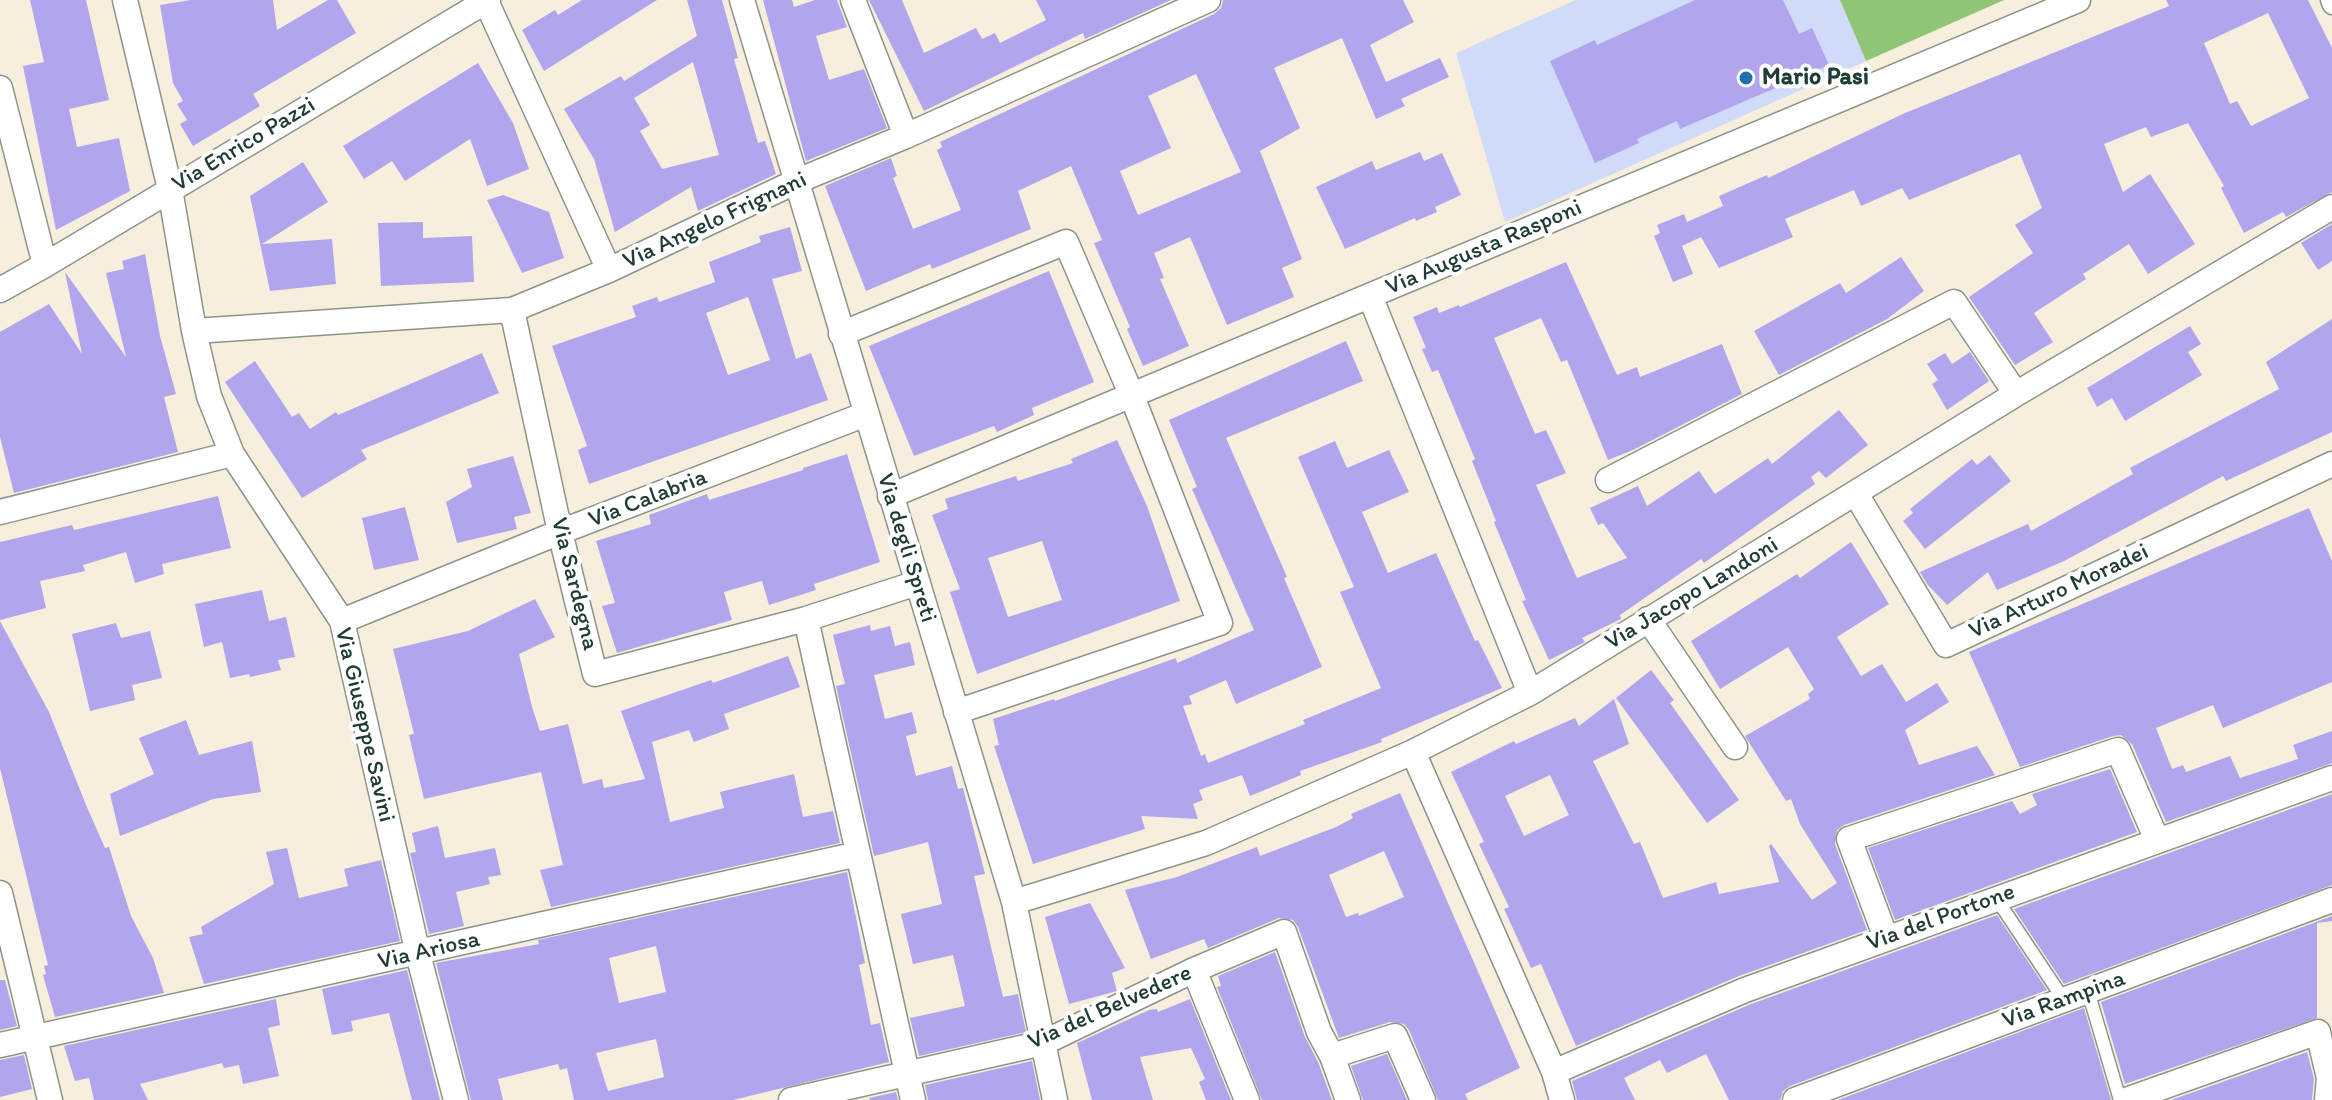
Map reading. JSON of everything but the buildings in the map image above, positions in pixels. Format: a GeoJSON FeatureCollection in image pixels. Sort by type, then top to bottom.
{"type":"FeatureCollection","features":[{"type":"Feature","properties":{"kind":"street","name":"Via Giuseppe Savini"},"geometry":{"type":"LineString","coordinates":[[125,0],[170,189],[194,331],[209,396],[232,454],[342,621],[418,954],[456,1100]]}},
{"type":"Feature","properties":{"kind":"street","name":"Via degli Spreti"},"geometry":{"type":"LineString","coordinates":[[742,0],[1014,902],[1055,1100]]}},
{"type":"Feature","properties":{"kind":"street"},"geometry":{"type":"LineString","coordinates":[[853,0],[906,136]]}},
{"type":"Feature","properties":{"kind":"street","name":"Via Angelo Frignani"},"geometry":{"type":"LineString","coordinates":[[194,331],[512,310],[609,270],[795,182],[906,136],[1208,0]]}},
{"type":"Feature","properties":{"kind":"street","name":"Via Augusta Rasponi"},"geometry":{"type":"LineString","coordinates":[[890,496],[2078,0]]}},
{"type":"Feature","properties":{"kind":"street","name":"Via Enrico Pazzi"},"geometry":{"type":"LineString","coordinates":[[0,290],[487,1]]}},
{"type":"Feature","properties":{"kind":"street"},"geometry":{"type":"LineString","coordinates":[[487,1],[609,270]]}},
{"type":"Feature","properties":{"kind":"street"},"geometry":{"type":"LineString","coordinates":[[0,88],[45,265]]}},
{"type":"Feature","properties":{"kind":"street","name":"Via Jacopo Landoni"},"geometry":{"type":"LineString","coordinates":[[1014,902],[1206,843],[1413,752],[1530,693],[2016,394],[2332,207]]}},
{"type":"Feature","properties":{"kind":"street"},"geometry":{"type":"LineString","coordinates":[[841,334],[1066,242],[1132,396],[1220,623],[956,712]]}},
{"type":"Feature","properties":{"kind":"street"},"geometry":{"type":"LineString","coordinates":[[1370,296],[1530,693]]}},
{"type":"Feature","properties":{"kind":"street"},"geometry":{"type":"LineString","coordinates":[[1608,480],[1954,302],[2016,394]]}},
{"type":"Feature","properties":{"kind":"street","name":"Via Sardegna"},"geometry":{"type":"LineString","coordinates":[[512,310],[560,532],[595,674],[806,619],[917,583]]}},
{"type":"Feature","properties":{"kind":"street","name":"Via Calabria"},"geometry":{"type":"LineString","coordinates":[[342,621],[560,532],[866,414]]}},
{"type":"Feature","properties":{"kind":"street"},"geometry":{"type":"LineString","coordinates":[[0,512],[232,454]]}},
{"type":"Feature","properties":{"kind":"street","name":"Via Arturo Moradei"},"geometry":{"type":"LineString","coordinates":[[1856,494],[1946,645],[2332,464]]}},
{"type":"Feature","properties":{"kind":"street"},"geometry":{"type":"LineString","coordinates":[[806,619],[913,1100]]}},
{"type":"Feature","properties":{"kind":"street"},"geometry":{"type":"LineString","coordinates":[[1648,619],[1735,747]]}},
{"type":"Feature","properties":{"kind":"street"},"geometry":{"type":"LineString","coordinates":[[1886,938],[1849,839],[2118,750],[2157,840]]}},
{"type":"Feature","properties":{"kind":"street"},"geometry":{"type":"LineString","coordinates":[[1413,752],[1554,1072],[1562,1100]]}},
{"type":"Feature","properties":{"kind":"street","name":"Via del Portone"},"geometry":{"type":"LineString","coordinates":[[1554,1072],[1745,990],[2332,778]]}},
{"type":"Feature","properties":{"kind":"street","name":"Via Ariosa"},"geometry":{"type":"LineString","coordinates":[[0,1045],[858,854]]}},
{"type":"Feature","properties":{"kind":"street"},"geometry":{"type":"LineString","coordinates":[[0,893],[50,1100]]}},
{"type":"Feature","properties":{"kind":"street","name":"Via Rampina"},"geometry":{"type":"LineString","coordinates":[[1795,1100],[2332,900]]}},
{"type":"Feature","properties":{"kind":"street","name":"Via del Belvedere"},"geometry":{"type":"LineString","coordinates":[[791,1100],[1043,1043],[1194,970],[1284,932],[1319,1032],[1332,1056]]}},
{"type":"Feature","properties":{"kind":"street"},"geometry":{"type":"LineString","coordinates":[[1194,970],[1247,1100]]}},
{"type":"Feature","properties":{"kind":"street"},"geometry":{"type":"LineString","coordinates":[[2126,1100],[2318,1032],[2329,1085]]}},
{"type":"Feature","properties":{"kind":"street"},"geometry":{"type":"LineString","coordinates":[[1348,1100],[1332,1056],[1395,1036],[1423,1100]]}},
{"type":"Feature","properties":{"kind":"lane"},"geometry":{"type":"LineString","coordinates":[[1996,898],[2064,1000]]}},
{"type":"Feature","properties":{"kind":"lane"},"geometry":{"type":"LineString","coordinates":[[2088,991],[2120,1100]]}},
{"type":"Feature","properties":{"kind":"shaded area"},"geometry":{"type":"Polygon","coordinates":[[[1576,0],[1840,0],[1866,61],[1505,222],[1456,53],[1576,0]]]}},
{"type":"Feature","properties":{"kind":"green space"},"geometry":{"type":"Polygon","coordinates":[[[1840,0],[2004,0],[1866,61],[1840,0]]]}},
{"type":"Feature","properties":{"kind":"place","name":"Mario Pasi"},"geometry":{"type":"Point","coordinates":[1746,78]}}]}
